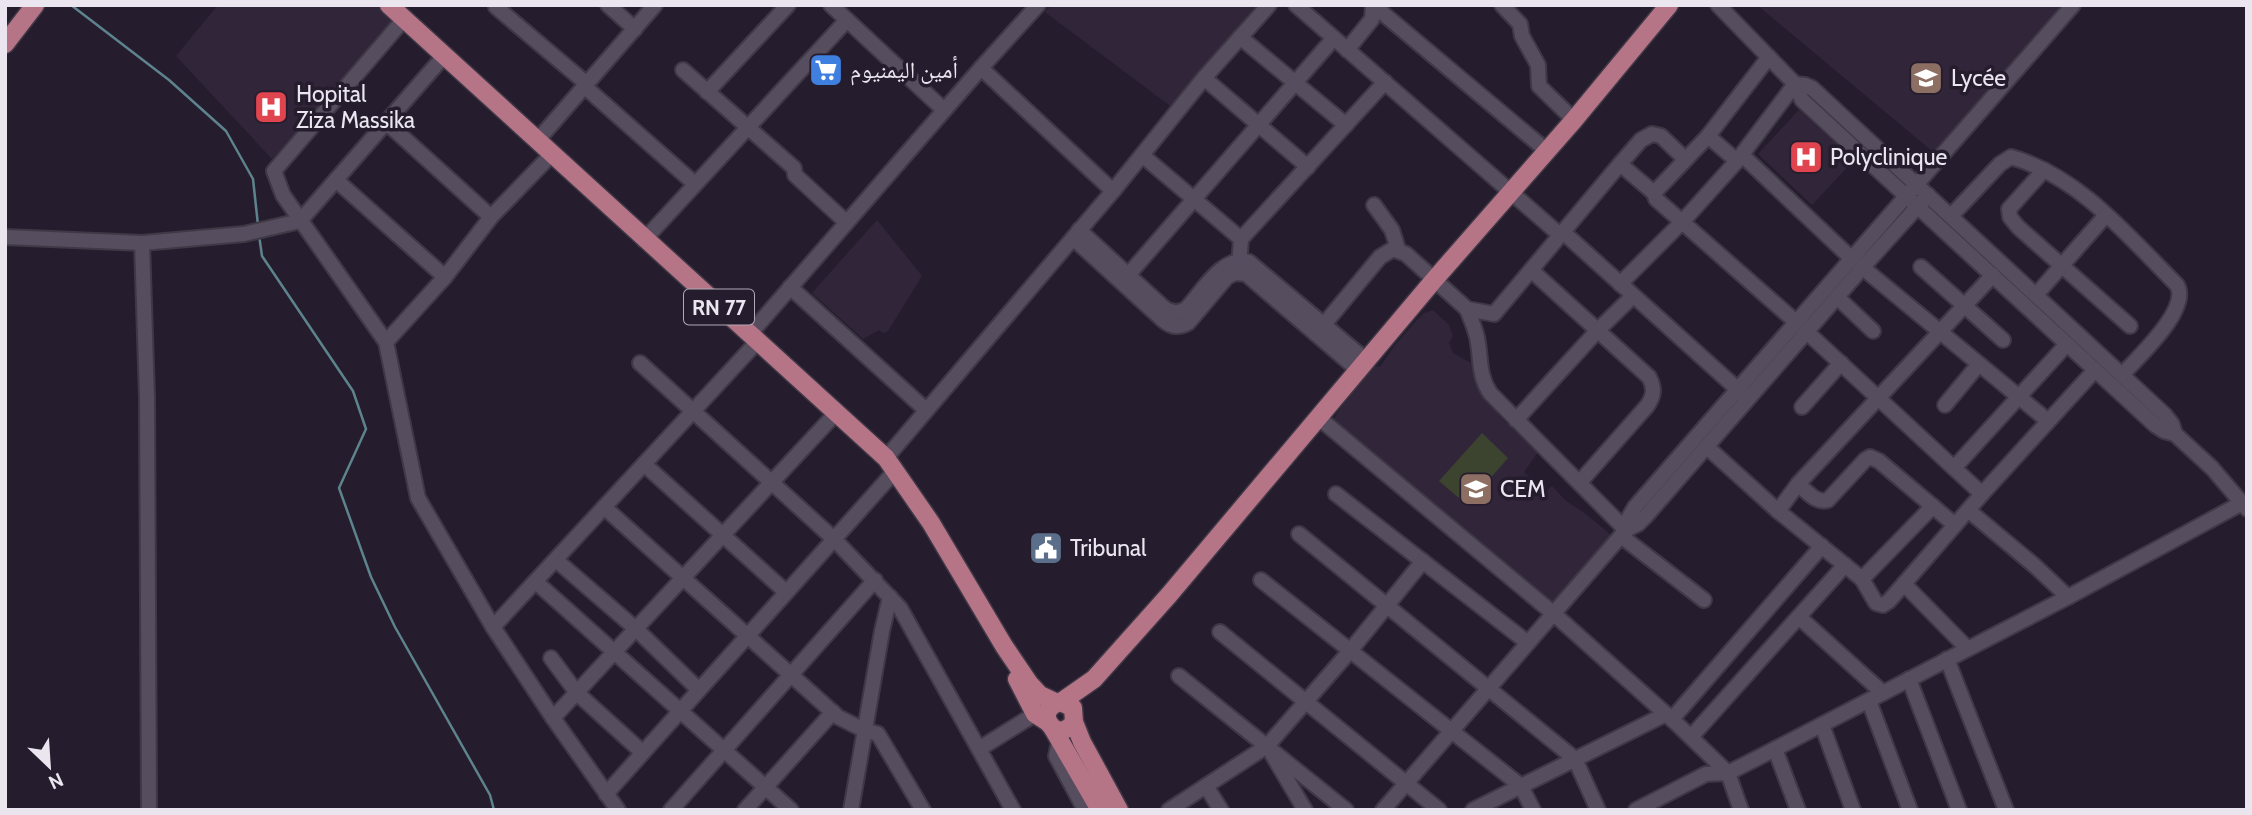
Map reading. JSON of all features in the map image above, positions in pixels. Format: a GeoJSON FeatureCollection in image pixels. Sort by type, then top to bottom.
{"type":"FeatureCollection","features":[{"type":"Feature","properties":{"kind":"main road"},"geometry":{"type":"LineString","coordinates":[[6,41],[35,5]]}},
{"type":"Feature","properties":{"kind":"main road","name":"RN 77"},"geometry":{"type":"LineString","coordinates":[[389,5],[890,464],[931,523],[1032,688],[1045,698],[1059,702]]}},
{"type":"Feature","properties":{"kind":"main road"},"geometry":{"type":"LineString","coordinates":[[1094,679],[1072,726],[1063,730],[1049,727],[1047,712],[1094,679],[1169,595],[1510,191],[1574,121],[1669,5]]}},
{"type":"Feature","properties":{"kind":"main road","name":"RN 77"},"geometry":{"type":"LineString","coordinates":[[1004,646],[1021,688],[1049,727],[1100,810]]}},
{"type":"Feature","properties":{"kind":"main road"},"geometry":{"type":"LineString","coordinates":[[1059,702],[1070,705],[1086,750],[1119,810]]}},
{"type":"Feature","properties":{"kind":"street"},"geometry":{"type":"LineString","coordinates":[[608,5],[635,29]]}},
{"type":"Feature","properties":{"kind":"street"},"geometry":{"type":"LineString","coordinates":[[537,141],[655,5]]}},
{"type":"Feature","properties":{"kind":"street"},"geometry":{"type":"LineString","coordinates":[[707,92],[788,5]]}},
{"type":"Feature","properties":{"kind":"street"},"geometry":{"type":"LineString","coordinates":[[831,5],[944,110]]}},
{"type":"Feature","properties":{"kind":"street"},"geometry":{"type":"LineString","coordinates":[[493,628],[693,411],[753,338],[790,287],[1038,5]]}},
{"type":"Feature","properties":{"kind":"street"},"geometry":{"type":"LineString","coordinates":[[606,794],[834,539],[926,410],[1113,191],[1204,78],[1269,5]]}},
{"type":"Feature","properties":{"kind":"street"},"geometry":{"type":"LineString","coordinates":[[1296,5],[1620,284],[1749,400]]}},
{"type":"Feature","properties":{"kind":"street"},"geometry":{"type":"LineString","coordinates":[[1347,50],[1373,19],[1373,5],[1547,150]]}},
{"type":"Feature","properties":{"kind":"street"},"geometry":{"type":"LineString","coordinates":[[1502,5],[1520,24],[1522,36],[1538,65],[1539,86],[1574,121]]}},
{"type":"Feature","properties":{"kind":"street"},"geometry":{"type":"LineString","coordinates":[[1718,5],[1795,85],[1802,100],[1924,201],[1993,275],[2155,425],[2164,431],[2175,433]]}},
{"type":"Feature","properties":{"kind":"street"},"geometry":{"type":"LineString","coordinates":[[1383,810],[1625,531],[1643,520],[1749,400],[1802,327],[1857,263],[1912,190],[2073,5]]}},
{"type":"Feature","properties":{"kind":"street"},"geometry":{"type":"LineString","coordinates":[[496,7],[695,184]]}},
{"type":"Feature","properties":{"kind":"street"},"geometry":{"type":"LineString","coordinates":[[404,19],[274,171],[283,195],[300,221],[386,342],[418,498],[493,628],[618,810]]}},
{"type":"Feature","properties":{"kind":"street"},"geometry":{"type":"LineString","coordinates":[[644,240],[847,20]]}},
{"type":"Feature","properties":{"kind":"street"},"geometry":{"type":"LineString","coordinates":[[1240,37],[1346,125]]}},
{"type":"Feature","properties":{"kind":"street"},"geometry":{"type":"LineString","coordinates":[[1129,274],[1334,38]]}},
{"type":"Feature","properties":{"kind":"street"},"geometry":{"type":"LineString","coordinates":[[5,237],[142,243],[244,234],[300,221],[443,55]]}},
{"type":"Feature","properties":{"kind":"street"},"geometry":{"type":"LineString","coordinates":[[1654,193],[1708,136],[1769,57]]}},
{"type":"Feature","properties":{"kind":"street"},"geometry":{"type":"LineString","coordinates":[[981,68],[1113,191]]}},
{"type":"Feature","properties":{"kind":"street"},"geometry":{"type":"LineString","coordinates":[[682,70],[794,168],[795,175],[846,222]]}},
{"type":"Feature","properties":{"kind":"street"},"geometry":{"type":"LineString","coordinates":[[1204,78],[1308,167]]}},
{"type":"Feature","properties":{"kind":"street"},"geometry":{"type":"LineString","coordinates":[[1239,266],[1241,239],[1385,82]]}},
{"type":"Feature","properties":{"kind":"street"},"geometry":{"type":"LineString","coordinates":[[1620,284],[1683,221],[1739,158],[1795,85]]}},
{"type":"Feature","properties":{"kind":"street"},"geometry":{"type":"LineString","coordinates":[[386,122],[491,217]]}},
{"type":"Feature","properties":{"kind":"street"},"geometry":{"type":"LineString","coordinates":[[1479,341],[1494,314],[1641,140],[1652,134],[1661,136],[1685,159]]}},
{"type":"Feature","properties":{"kind":"street"},"geometry":{"type":"LineString","coordinates":[[1708,136],[1739,158],[1857,263],[2048,421]]}},
{"type":"Feature","properties":{"kind":"street"},"geometry":{"type":"LineString","coordinates":[[386,342],[445,277],[491,217],[551,155]]}},
{"type":"Feature","properties":{"kind":"street"},"geometry":{"type":"LineString","coordinates":[[1142,155],[1241,239]]}},
{"type":"Feature","properties":{"kind":"street"},"geometry":{"type":"LineString","coordinates":[[1951,216],[2000,164],[2011,157],[2066,182],[2106,215],[2181,290],[2178,304],[2168,324],[2122,375]]}},
{"type":"Feature","properties":{"kind":"street"},"geometry":{"type":"LineString","coordinates":[[1620,164],[1802,327],[1982,494]]}},
{"type":"Feature","properties":{"kind":"street"},"geometry":{"type":"LineString","coordinates":[[2044,170],[2009,209],[2010,217],[2130,326]]}},
{"type":"Feature","properties":{"kind":"street"},"geometry":{"type":"LineString","coordinates":[[336,180],[445,277]]}},
{"type":"Feature","properties":{"kind":"street"},"geometry":{"type":"LineString","coordinates":[[1625,531],[1635,507],[1737,389],[1837,297],[1857,263],[1924,201]]}},
{"type":"Feature","properties":{"kind":"street"},"geometry":{"type":"LineString","coordinates":[[1636,810],[1706,774],[1728,773],[2244,506],[2212,468],[2175,433],[2169,419],[1951,216],[1924,201]]}},
{"type":"Feature","properties":{"kind":"street"},"geometry":{"type":"LineString","coordinates":[[1374,205],[1392,230],[1398,249],[1467,309],[1479,341],[1482,380],[1490,393],[1625,531],[1704,600]]}},
{"type":"Feature","properties":{"kind":"street"},"geometry":{"type":"LineString","coordinates":[[2036,295],[2106,215]]}},
{"type":"Feature","properties":{"kind":"street"},"geometry":{"type":"LineString","coordinates":[[1076,234],[1172,326],[1188,323],[1227,277],[1239,266],[1250,262],[1363,366]]}},
{"type":"Feature","properties":{"kind":"street"},"geometry":{"type":"LineString","coordinates":[[1076,234],[1129,274],[1167,310],[1177,313],[1186,309],[1226,265],[1239,266]]}},
{"type":"Feature","properties":{"kind":"street"},"geometry":{"type":"LineString","coordinates":[[142,243],[147,410],[149,810]]}},
{"type":"Feature","properties":{"kind":"street"},"geometry":{"type":"LineString","coordinates":[[1321,329],[1384,253],[1398,249]]}},
{"type":"Feature","properties":{"kind":"street"},"geometry":{"type":"LineString","coordinates":[[1921,267],[2003,340]]}},
{"type":"Feature","properties":{"kind":"street"},"geometry":{"type":"LineString","coordinates":[[1531,270],[1649,377],[1654,389],[1647,406],[1580,482]]}},
{"type":"Feature","properties":{"kind":"street"},"geometry":{"type":"LineString","coordinates":[[1778,511],[1798,484],[1993,275]]}},
{"type":"Feature","properties":{"kind":"street"},"geometry":{"type":"LineString","coordinates":[[790,287],[926,410]]}},
{"type":"Feature","properties":{"kind":"street"},"geometry":{"type":"LineString","coordinates":[[1516,420],[1598,330],[1633,296]]}},
{"type":"Feature","properties":{"kind":"street"},"geometry":{"type":"LineString","coordinates":[[1837,297],[1873,331]]}},
{"type":"Feature","properties":{"kind":"street"},"geometry":{"type":"LineString","coordinates":[[1467,309],[1494,314]]}},
{"type":"Feature","properties":{"kind":"street"},"geometry":{"type":"LineString","coordinates":[[1954,468],[2067,344]]}},
{"type":"Feature","properties":{"kind":"street"},"geometry":{"type":"LineString","coordinates":[[640,363],[834,539],[900,608],[1013,810]]}},
{"type":"Feature","properties":{"kind":"street"},"geometry":{"type":"LineString","coordinates":[[1802,407],[1840,363]]}},
{"type":"Feature","properties":{"kind":"street"},"geometry":{"type":"LineString","coordinates":[[1945,405],[1979,364]]}},
{"type":"Feature","properties":{"kind":"street"},"geometry":{"type":"LineString","coordinates":[[1707,447],[1778,511],[1862,579],[1876,603],[1883,605],[2095,370]]}},
{"type":"Feature","properties":{"kind":"street"},"geometry":{"type":"LineString","coordinates":[[553,718],[836,413]]}},
{"type":"Feature","properties":{"kind":"street"},"geometry":{"type":"LineString","coordinates":[[1319,418],[1554,614],[1669,716],[1728,773],[1741,810]]}},
{"type":"Feature","properties":{"kind":"street"},"geometry":{"type":"LineString","coordinates":[[1798,484],[1823,502],[1870,457],[1879,461],[1955,524]]}},
{"type":"Feature","properties":{"kind":"street"},"geometry":{"type":"LineString","coordinates":[[644,464],[786,592]]}},
{"type":"Feature","properties":{"kind":"street"},"geometry":{"type":"LineString","coordinates":[[1336,495],[1528,643]]}},
{"type":"Feature","properties":{"kind":"street"},"geometry":{"type":"LineString","coordinates":[[1862,579],[1933,506]]}},
{"type":"Feature","properties":{"kind":"street"},"geometry":{"type":"LineString","coordinates":[[604,507],[833,712],[864,730],[878,734],[923,810]]}},
{"type":"Feature","properties":{"kind":"street"},"geometry":{"type":"LineString","coordinates":[[1968,510],[2068,597]]}},
{"type":"Feature","properties":{"kind":"street"},"geometry":{"type":"LineString","coordinates":[[1299,534],[1575,759],[1598,810]]}},
{"type":"Feature","properties":{"kind":"street"},"geometry":{"type":"LineString","coordinates":[[1473,810],[1669,716],[1822,546]]}},
{"type":"Feature","properties":{"kind":"street"},"geometry":{"type":"LineString","coordinates":[[556,560],[636,629],[698,689]]}},
{"type":"Feature","properties":{"kind":"street"},"geometry":{"type":"LineString","coordinates":[[1169,810],[1267,746],[1388,606],[1423,561]]}},
{"type":"Feature","properties":{"kind":"street"},"geometry":{"type":"LineString","coordinates":[[1691,737],[1845,565]]}},
{"type":"Feature","properties":{"kind":"street"},"geometry":{"type":"LineString","coordinates":[[671,810],[875,580]]}},
{"type":"Feature","properties":{"kind":"street"},"geometry":{"type":"LineString","coordinates":[[1261,580],[1521,786],[1533,810]]}},
{"type":"Feature","properties":{"kind":"street"},"geometry":{"type":"LineString","coordinates":[[536,582],[790,810]]}},
{"type":"Feature","properties":{"kind":"street"},"geometry":{"type":"LineString","coordinates":[[1904,584],[1967,648]]}},
{"type":"Feature","properties":{"kind":"street"},"geometry":{"type":"LineString","coordinates":[[851,810],[890,597]]}},
{"type":"Feature","properties":{"kind":"street"},"geometry":{"type":"LineString","coordinates":[[1799,617],[1883,693]]}},
{"type":"Feature","properties":{"kind":"street"},"geometry":{"type":"LineString","coordinates":[[1220,632],[1438,810]]}},
{"type":"Feature","properties":{"kind":"street"},"geometry":{"type":"LineString","coordinates":[[551,658],[576,693],[642,752]]}},
{"type":"Feature","properties":{"kind":"street"},"geometry":{"type":"LineString","coordinates":[[1947,659],[2006,810]]}},
{"type":"Feature","properties":{"kind":"street"},"geometry":{"type":"LineString","coordinates":[[1179,676],[1346,810]]}},
{"type":"Feature","properties":{"kind":"street"},"geometry":{"type":"LineString","coordinates":[[1909,679],[1959,810]]}},
{"type":"Feature","properties":{"kind":"street"},"geometry":{"type":"LineString","coordinates":[[1869,701],[1910,810]]}},
{"type":"Feature","properties":{"kind":"street"},"geometry":{"type":"LineString","coordinates":[[745,810],[833,712]]}},
{"type":"Feature","properties":{"kind":"street"},"geometry":{"type":"LineString","coordinates":[[1822,725],[1853,810]]}},
{"type":"Feature","properties":{"kind":"street"},"geometry":{"type":"LineString","coordinates":[[979,749],[1049,727],[1056,756],[1085,810]]}},
{"type":"Feature","properties":{"kind":"street"},"geometry":{"type":"LineString","coordinates":[[1267,746],[1305,810]]}},
{"type":"Feature","properties":{"kind":"street"},"geometry":{"type":"LineString","coordinates":[[1775,749],[1798,810]]}},
{"type":"Feature","properties":{"kind":"street"},"geometry":{"type":"LineString","coordinates":[[1206,786],[1221,810]]}},
{"type":"Feature","properties":{"kind":"shaded area","name":"Hopital Ziza Massika"},"geometry":{"type":"Polygon","coordinates":[[[218,5],[377,5],[396,21],[272,159],[176,56],[218,5]]]}},
{"type":"Feature","properties":{"kind":"shaded area"},"geometry":{"type":"Polygon","coordinates":[[[1051,5],[1265,5],[1173,108],[1045,12],[1051,5]]]}},
{"type":"Feature","properties":{"kind":"shaded area","name":"Lycée"},"geometry":{"type":"Polygon","coordinates":[[[1757,5],[2071,5],[1946,150],[1932,151],[1757,5]]]}},
{"type":"Feature","properties":{"kind":"shaded area","name":"Polyclinique"},"geometry":{"type":"Polygon","coordinates":[[[1799,110],[1854,160],[1812,205],[1758,154],[1799,110]]]}},
{"type":"Feature","properties":{"kind":"shaded area"},"geometry":{"type":"Polygon","coordinates":[[[877,220],[922,276],[888,331],[884,333],[879,330],[863,339],[812,293],[877,220]]]}},
{"type":"Feature","properties":{"kind":"shaded area","name":"CEM"},"geometry":{"type":"Polygon","coordinates":[[[1433,310],[1449,325],[1453,336],[1449,343],[1453,353],[1471,363],[1476,384],[1500,417],[1538,452],[1524,472],[1546,491],[1552,486],[1566,501],[1615,538],[1550,608],[1331,423],[1368,365],[1380,367],[1415,322],[1424,313],[1433,310]]]}},
{"type":"Feature","properties":{"kind":"green space"},"geometry":{"type":"Polygon","coordinates":[[[1482,433],[1508,458],[1467,505],[1439,481],[1482,433]]]}},
{"type":"Feature","properties":{"kind":"waterway"},"geometry":{"type":"LineString","coordinates":[[71,5],[169,80],[226,131],[253,179],[258,225]]}},
{"type":"Feature","properties":{"kind":"waterway"},"geometry":{"type":"LineString","coordinates":[[259,235],[262,256],[353,391],[366,429],[339,488],[371,577],[395,627],[490,795],[494,810]]}},
{"type":"Feature","properties":{"kind":"place","name":"أمين اليمنيوم"},"geometry":{"type":"Point","coordinates":[826,70]}},
{"type":"Feature","properties":{"kind":"place","name":"Lycée"},"geometry":{"type":"Point","coordinates":[1926,78]}},
{"type":"Feature","properties":{"kind":"place","name":"Hopital Ziza Massika"},"geometry":{"type":"Point","coordinates":[271,107]}},
{"type":"Feature","properties":{"kind":"place","name":"Polyclinique"},"geometry":{"type":"Point","coordinates":[1806,157]}},
{"type":"Feature","properties":{"kind":"place","name":"CEM"},"geometry":{"type":"Point","coordinates":[1476,489]}},
{"type":"Feature","properties":{"kind":"place","name":"Tribunal"},"geometry":{"type":"Point","coordinates":[1046,548]}}]}
